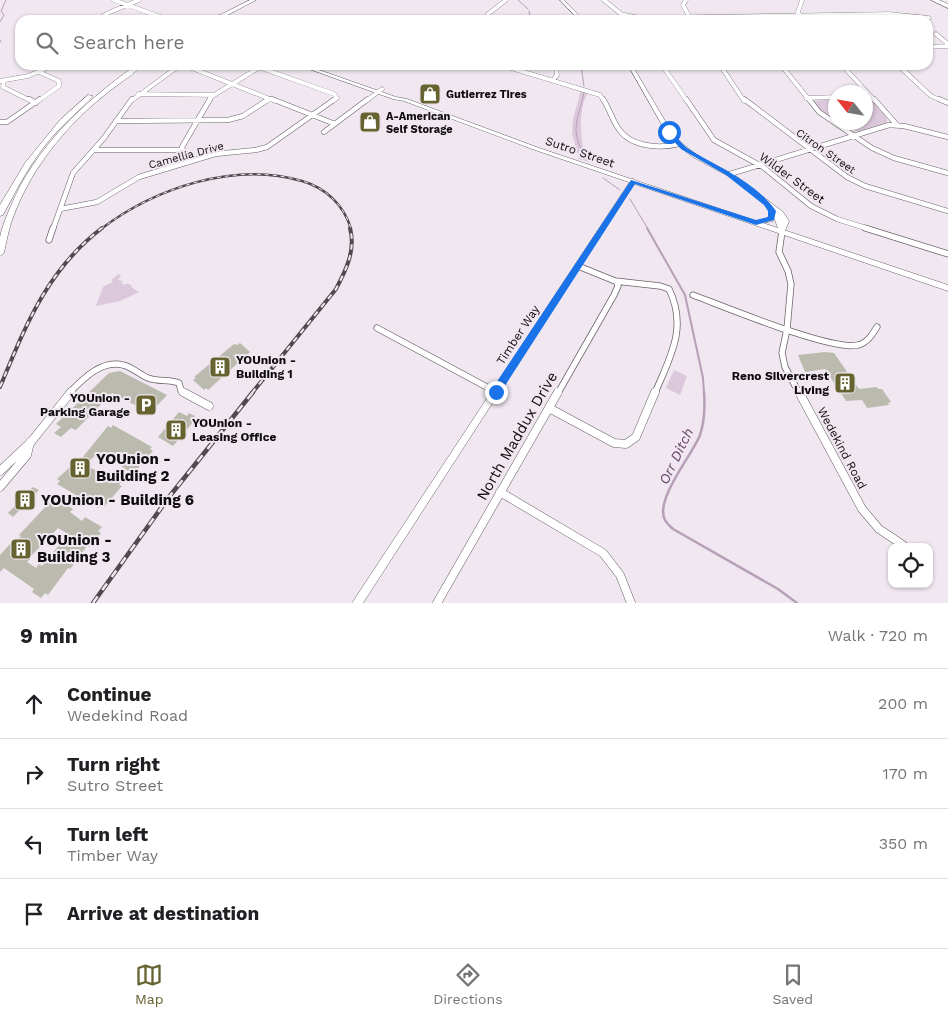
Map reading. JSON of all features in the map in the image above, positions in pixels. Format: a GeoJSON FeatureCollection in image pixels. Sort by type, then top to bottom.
{"type":"FeatureCollection","features":[{"type":"Feature","properties":{"kind":"highway"},"geometry":{"type":"LineString","coordinates":[[934,0],[948,4]]}},
{"type":"Feature","properties":{"kind":"highway"},"geometry":{"type":"LineString","coordinates":[[943,0],[948,4]]}},
{"type":"Feature","properties":{"kind":"main road"},"geometry":{"type":"LineString","coordinates":[[223,15],[254,0]]}},
{"type":"Feature","properties":{"kind":"main road"},"geometry":{"type":"LineString","coordinates":[[232,15],[261,1]]}},
{"type":"Feature","properties":{"kind":"main road"},"geometry":{"type":"LineString","coordinates":[[234,15],[240,11]]}},
{"type":"Feature","properties":{"kind":"main road"},"geometry":{"type":"LineString","coordinates":[[220,15],[229,12]]}},
{"type":"Feature","properties":{"kind":"main road"},"geometry":{"type":"LineString","coordinates":[[0,214],[22,172],[53,131],[85,100],[130,70]]}},
{"type":"Feature","properties":{"kind":"main road"},"geometry":{"type":"LineString","coordinates":[[0,253],[8,223],[22,190],[47,150],[88,105],[131,70]]}},
{"type":"Feature","properties":{"kind":"main road","name":"Sutro Street"},"geometry":{"type":"LineString","coordinates":[[316,70],[380,90]]}},
{"type":"Feature","properties":{"kind":"main road","name":"Sutro Street"},"geometry":{"type":"LineString","coordinates":[[327,70],[537,149],[948,288]]}},
{"type":"Feature","properties":{"kind":"main road"},"geometry":{"type":"LineString","coordinates":[[756,223],[771,219],[772,211]]}},
{"type":"Feature","properties":{"kind":"street"},"geometry":{"type":"LineString","coordinates":[[114,0],[156,15]]}},
{"type":"Feature","properties":{"kind":"street"},"geometry":{"type":"LineString","coordinates":[[105,15],[139,0]]}},
{"type":"Feature","properties":{"kind":"street"},"geometry":{"type":"LineString","coordinates":[[488,15],[506,0]]}},
{"type":"Feature","properties":{"kind":"street"},"geometry":{"type":"LineString","coordinates":[[562,0],[576,15]]}},
{"type":"Feature","properties":{"kind":"street"},"geometry":{"type":"LineString","coordinates":[[604,0],[618,12],[625,15]]}},
{"type":"Feature","properties":{"kind":"street"},"geometry":{"type":"LineString","coordinates":[[686,0],[683,5],[688,15]]}},
{"type":"Feature","properties":{"kind":"street"},"geometry":{"type":"LineString","coordinates":[[797,15],[802,0]]}},
{"type":"Feature","properties":{"kind":"street"},"geometry":{"type":"LineString","coordinates":[[846,15],[903,15]]}},
{"type":"Feature","properties":{"kind":"street"},"geometry":{"type":"LineString","coordinates":[[936,34],[948,45]]}},
{"type":"Feature","properties":{"kind":"street"},"geometry":{"type":"LineString","coordinates":[[933,46],[948,45]]}},
{"type":"Feature","properties":{"kind":"street"},"geometry":{"type":"LineString","coordinates":[[36,103],[3,87],[2,81],[43,70]]}},
{"type":"Feature","properties":{"kind":"street"},"geometry":{"type":"LineString","coordinates":[[49,240],[70,178],[94,150],[126,104],[173,70]]}},
{"type":"Feature","properties":{"kind":"street"},"geometry":{"type":"LineString","coordinates":[[197,70],[335,124]]}},
{"type":"Feature","properties":{"kind":"street"},"geometry":{"type":"LineString","coordinates":[[181,150],[213,95],[255,70]]}},
{"type":"Feature","properties":{"kind":"street","name":"Camellia Drive"},"geometry":{"type":"LineString","coordinates":[[60,209],[97,202],[135,179],[187,163],[221,153],[256,150],[267,147],[337,97],[271,70]]}},
{"type":"Feature","properties":{"kind":"street"},"geometry":{"type":"LineString","coordinates":[[518,70],[600,95],[605,101],[618,129],[629,138],[659,146],[679,144]]}},
{"type":"Feature","properties":{"kind":"street"},"geometry":{"type":"LineString","coordinates":[[553,80],[557,75],[556,70]]}},
{"type":"Feature","properties":{"kind":"street","name":"Wedekind Road"},"geometry":{"type":"LineString","coordinates":[[633,70],[669,132],[679,144],[695,156],[730,174],[784,218],[786,225],[782,231],[779,252],[788,271],[791,284],[787,329],[782,353],[785,367],[862,509],[879,529],[900,543]]}},
{"type":"Feature","properties":{"kind":"street","name":"Wilder Street"},"geometry":{"type":"LineString","coordinates":[[665,70],[710,136],[723,146],[761,165],[823,213],[948,254]]}},
{"type":"Feature","properties":{"kind":"street","name":"Citron Street"},"geometry":{"type":"LineString","coordinates":[[723,70],[746,103],[847,177],[859,184],[948,211]]}},
{"type":"Feature","properties":{"kind":"street"},"geometry":{"type":"LineString","coordinates":[[785,70],[819,112],[854,136],[889,156],[948,173]]}},
{"type":"Feature","properties":{"kind":"street"},"geometry":{"type":"LineString","coordinates":[[847,70],[860,85]]}},
{"type":"Feature","properties":{"kind":"street"},"geometry":{"type":"LineString","coordinates":[[903,70],[931,96],[948,103]]}},
{"type":"Feature","properties":{"kind":"street"},"geometry":{"type":"LineString","coordinates":[[2,123],[36,103],[60,85],[58,81],[39,72]]}},
{"type":"Feature","properties":{"kind":"street"},"geometry":{"type":"LineString","coordinates":[[324,132],[380,90]]}},
{"type":"Feature","properties":{"kind":"street"},"geometry":{"type":"LineString","coordinates":[[138,94],[213,95]]}},
{"type":"Feature","properties":{"kind":"street"},"geometry":{"type":"LineString","coordinates":[[806,98],[828,97]]}},
{"type":"Feature","properties":{"kind":"street"},"geometry":{"type":"LineString","coordinates":[[116,120],[197,121],[234,119],[243,116],[270,98]]}},
{"type":"Feature","properties":{"kind":"street"},"geometry":{"type":"LineString","coordinates":[[873,99],[897,125]]}},
{"type":"Feature","properties":{"kind":"street"},"geometry":{"type":"LineString","coordinates":[[730,174],[854,136],[897,125],[948,136]]}},
{"type":"Feature","properties":{"kind":"street"},"geometry":{"type":"LineString","coordinates":[[94,150],[181,150]]}},
{"type":"Feature","properties":{"kind":"street"},"geometry":{"type":"LineString","coordinates":[[181,150],[187,163]]}},
{"type":"Feature","properties":{"kind":"street","name":"Timber Way"},"geometry":{"type":"LineString","coordinates":[[357,603],[633,181]]}},
{"type":"Feature","properties":{"kind":"street","name":"Wedekind Road"},"geometry":{"type":"LineString","coordinates":[[766,203],[778,219],[782,231]]}},
{"type":"Feature","properties":{"kind":"street"},"geometry":{"type":"LineString","coordinates":[[549,408],[614,443],[630,444],[636,437],[677,341],[678,328],[672,296],[668,289],[660,286],[617,282],[578,266]]}},
{"type":"Feature","properties":{"kind":"street","name":"North Maddux Drive"},"geometry":{"type":"LineString","coordinates":[[437,603],[614,295],[618,286],[617,282]]}},
{"type":"Feature","properties":{"kind":"street"},"geometry":{"type":"LineString","coordinates":[[693,295],[829,344],[846,347],[860,346],[870,340],[877,327]]}},
{"type":"Feature","properties":{"kind":"street"},"geometry":{"type":"LineString","coordinates":[[377,328],[496,392]]}},
{"type":"Feature","properties":{"kind":"street"},"geometry":{"type":"LineString","coordinates":[[0,471],[30,442],[87,376],[116,364],[123,365],[151,379],[170,380],[179,383],[181,391],[209,406]]}},
{"type":"Feature","properties":{"kind":"street"},"geometry":{"type":"LineString","coordinates":[[0,487],[28,455],[30,442]]}},
{"type":"Feature","properties":{"kind":"street"},"geometry":{"type":"LineString","coordinates":[[500,492],[593,546],[620,574],[632,603]]}},
{"type":"Feature","properties":{"kind":"shaded area"},"geometry":{"type":"Polygon","coordinates":[[[581,90],[588,93],[583,105],[581,134],[583,148],[589,162],[579,159],[572,134],[573,119],[581,90]]]}},
{"type":"Feature","properties":{"kind":"shaded area"},"geometry":{"type":"Polygon","coordinates":[[[828,100],[828,115],[816,106],[813,101],[828,100]]]}},
{"type":"Feature","properties":{"kind":"shaded area"},"geometry":{"type":"Polygon","coordinates":[[[873,102],[887,118],[887,123],[873,128],[873,102]]]}},
{"type":"Feature","properties":{"kind":"shaded area"},"geometry":{"type":"Polygon","coordinates":[[[119,274],[121,275],[118,280],[123,281],[121,283],[125,285],[127,283],[139,292],[120,301],[96,306],[103,287],[113,282],[111,280],[119,274]]]}},
{"type":"Feature","properties":{"kind":"shaded area"},"geometry":{"type":"Polygon","coordinates":[[[674,370],[687,376],[680,395],[666,388],[674,370]]]}},
{"type":"Feature","properties":{"kind":"building","name":"YOUnion - Building 1"},"geometry":{"type":"Polygon","coordinates":[[[240,343],[250,352],[208,390],[206,388],[204,390],[193,380],[196,378],[194,377],[234,344],[240,343]]]}},
{"type":"Feature","properties":{"kind":"building","name":"Reno Silvercrest Living"},"geometry":{"type":"Polygon","coordinates":[[[834,353],[859,389],[877,387],[882,389],[891,402],[888,403],[889,405],[867,408],[862,400],[846,401],[825,369],[805,372],[798,355],[834,353]]]}},
{"type":"Feature","properties":{"kind":"building","name":"YOUnion - Parking Garage"},"geometry":{"type":"Polygon","coordinates":[[[120,371],[167,395],[150,413],[112,393],[76,430],[71,428],[61,437],[54,433],[61,427],[56,424],[109,373],[120,371]]]}},
{"type":"Feature","properties":{"kind":"building","name":"YOUnion - Leasing Office"},"geometry":{"type":"Polygon","coordinates":[[[179,412],[187,416],[189,413],[195,416],[192,420],[194,421],[173,446],[158,437],[179,412]]]}},
{"type":"Feature","properties":{"kind":"building","name":"YOUnion - Building 2"},"geometry":{"type":"Polygon","coordinates":[[[113,425],[152,447],[150,449],[153,451],[133,474],[102,452],[98,453],[88,462],[91,464],[88,467],[122,481],[119,485],[122,486],[104,507],[101,505],[98,508],[57,484],[60,481],[57,479],[82,458],[108,426],[111,428],[113,425]]]}},
{"type":"Feature","properties":{"kind":"building","name":"YOUnion - Building 6"},"geometry":{"type":"Polygon","coordinates":[[[33,487],[39,490],[13,517],[8,513],[33,487]]]}},
{"type":"Feature","properties":{"kind":"building","name":"YOUnion - Building 3"},"geometry":{"type":"Polygon","coordinates":[[[56,498],[73,509],[70,512],[82,521],[85,517],[102,527],[98,531],[101,533],[89,547],[87,546],[70,569],[68,568],[48,595],[45,593],[41,598],[32,592],[34,589],[4,568],[0,572],[0,555],[10,544],[12,546],[21,536],[19,535],[51,501],[53,502],[56,498]],[[58,528],[27,562],[36,568],[39,564],[42,566],[68,534],[58,528]]]}},
{"type":"Feature","properties":{"kind":"waterway"},"geometry":{"type":"LineString","coordinates":[[0,22],[4,15],[1,11],[6,0]]}},
{"type":"Feature","properties":{"kind":"waterway","name":"Orr Ditch"},"geometry":{"type":"LineString","coordinates":[[518,0],[528,9]]}},
{"type":"Feature","properties":{"kind":"waterway","name":"Orr Ditch"},"geometry":{"type":"LineString","coordinates":[[529,11],[530,15]]}},
{"type":"Feature","properties":{"kind":"waterway","name":"Orr Ditch"},"geometry":{"type":"LineString","coordinates":[[582,70],[584,86]]}},
{"type":"Feature","properties":{"kind":"waterway","name":"Orr Ditch"},"geometry":{"type":"LineString","coordinates":[[584,92],[577,119],[576,133],[587,160]]}},
{"type":"Feature","properties":{"kind":"waterway","name":"Orr Ditch"},"geometry":{"type":"LineString","coordinates":[[603,178],[620,190]]}},
{"type":"Feature","properties":{"kind":"waterway","name":"Orr Ditch"},"geometry":{"type":"LineString","coordinates":[[630,199],[648,229]]}},
{"type":"Feature","properties":{"kind":"waterway","name":"Orr Ditch"},"geometry":{"type":"LineString","coordinates":[[647,228],[685,295],[703,378],[704,393]]}},
{"type":"Feature","properties":{"kind":"waterway","name":"Orr Ditch"},"geometry":{"type":"LineString","coordinates":[[704,393],[704,414],[700,435],[669,489],[663,511],[665,520],[673,529],[778,589],[797,603]]}},
{"type":"Feature","properties":{"kind":"railway"},"geometry":{"type":"LineString","coordinates":[[101,229],[122,214],[146,201],[171,191],[197,182],[250,174],[302,181],[319,188],[339,205],[351,229]]}},
{"type":"Feature","properties":{"kind":"railway"},"geometry":{"type":"LineString","coordinates":[[0,387],[29,321],[52,280],[83,244],[102,228]]}},
{"type":"Feature","properties":{"kind":"railway"},"geometry":{"type":"LineString","coordinates":[[252,393],[336,289],[351,252],[352,236],[350,228]]}},
{"type":"Feature","properties":{"kind":"railway"},"geometry":{"type":"LineString","coordinates":[[93,603],[169,497],[253,392]]}},
{"type":"Feature","properties":{"kind":"place","name":"Gutierrez Tires"},"geometry":{"type":"Point","coordinates":[430,94]}},
{"type":"Feature","properties":{"kind":"place","name":"A-American Self Storage"},"geometry":{"type":"Point","coordinates":[370,122]}},
{"type":"Feature","properties":{"kind":"place","name":"YOUnion - Building 1"},"geometry":{"type":"Point","coordinates":[220,367]}},
{"type":"Feature","properties":{"kind":"place","name":"Reno Silvercrest Living"},"geometry":{"type":"Point","coordinates":[845,383]}},
{"type":"Feature","properties":{"kind":"place","name":"YOUnion - Parking Garage"},"geometry":{"type":"Point","coordinates":[146,405]}},
{"type":"Feature","properties":{"kind":"place","name":"YOUnion - Leasing Office"},"geometry":{"type":"Point","coordinates":[176,430]}},
{"type":"Feature","properties":{"kind":"place","name":"YOUnion - Building 2"},"geometry":{"type":"Point","coordinates":[80,468]}},
{"type":"Feature","properties":{"kind":"place","name":"YOUnion - Building 6"},"geometry":{"type":"Point","coordinates":[25,500]}},
{"type":"Feature","properties":{"kind":"place","name":"YOUnion - Building 3"},"geometry":{"type":"Point","coordinates":[21,549]}},
{"type":"Feature","properties":{"kind":"route"},"geometry":{"type":"LineString","coordinates":[[496,392],[633,181],[756,223],[771,219],[772,211],[766,203],[728,173],[683,148],[669,132]]}}]}
